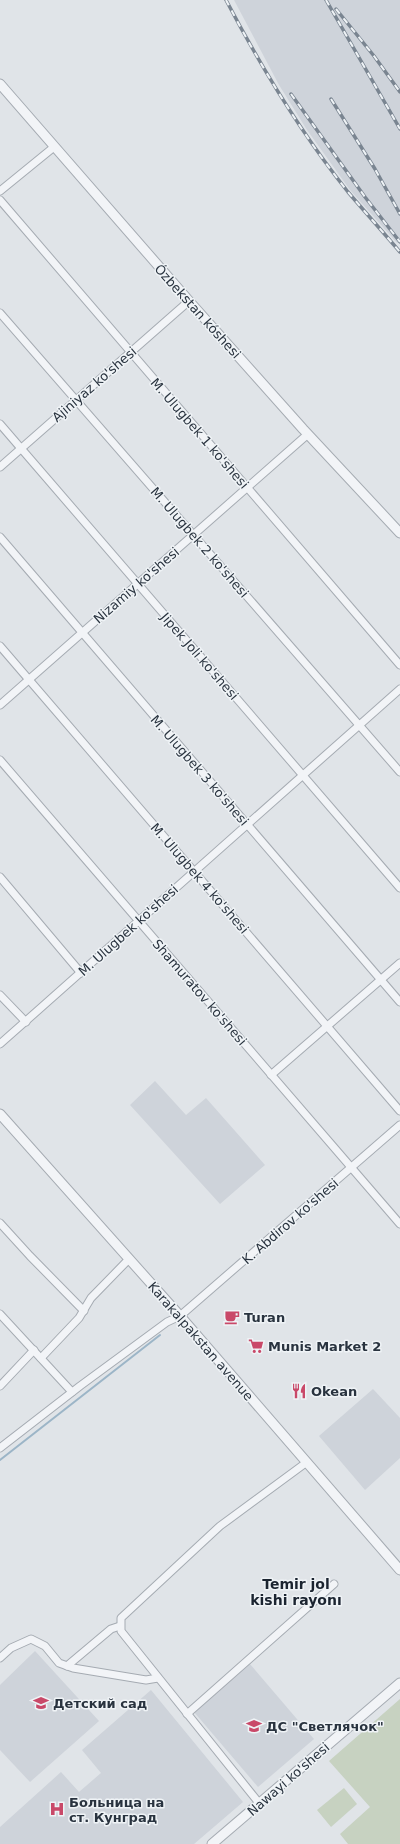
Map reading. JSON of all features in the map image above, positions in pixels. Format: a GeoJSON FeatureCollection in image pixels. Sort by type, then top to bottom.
{"type":"FeatureCollection","features":[{"type":"Feature","properties":{"kind":"street","name":"Ózbekstan kóshesi"},"geometry":{"type":"LineString","coordinates":[[0,84],[189,301],[308,434],[400,533]]}},
{"type":"Feature","properties":{"kind":"street"},"geometry":{"type":"LineString","coordinates":[[0,191],[54,147]]}},
{"type":"Feature","properties":{"kind":"street","name":"M. Ulugbek 1 ko'shesi"},"geometry":{"type":"LineString","coordinates":[[0,200],[400,665]]}},
{"type":"Feature","properties":{"kind":"street","name":"Ajiniyaz ko'shesi"},"geometry":{"type":"LineString","coordinates":[[0,466],[189,301]]}},
{"type":"Feature","properties":{"kind":"street","name":"M. Ulugbek 2 ko'shesi"},"geometry":{"type":"LineString","coordinates":[[0,313],[400,772]]}},
{"type":"Feature","properties":{"kind":"street","name":"Jipek Joli ko'shesi"},"geometry":{"type":"LineString","coordinates":[[0,424],[400,888]]}},
{"type":"Feature","properties":{"kind":"street","name":"Nizamiy ko'shesi"},"geometry":{"type":"LineString","coordinates":[[0,705],[308,434]]}},
{"type":"Feature","properties":{"kind":"street","name":"M. Ulugbek 3 ko'shesi"},"geometry":{"type":"LineString","coordinates":[[0,537],[400,1002]]}},
{"type":"Feature","properties":{"kind":"street","name":"M. Ulugbek 4 ko'shesi"},"geometry":{"type":"LineString","coordinates":[[0,646],[400,1111]]}},
{"type":"Feature","properties":{"kind":"street","name":"M. Ulugbek ko'shesi"},"geometry":{"type":"LineString","coordinates":[[0,1044],[400,689]]}},
{"type":"Feature","properties":{"kind":"street","name":"Shamuratov ko'shesi"},"geometry":{"type":"LineString","coordinates":[[0,760],[400,1224]]}},
{"type":"Feature","properties":{"kind":"street"},"geometry":{"type":"LineString","coordinates":[[0,877],[81,973]]}},
{"type":"Feature","properties":{"kind":"street"},"geometry":{"type":"LineString","coordinates":[[271,1075],[400,963]]}},
{"type":"Feature","properties":{"kind":"street"},"geometry":{"type":"LineString","coordinates":[[0,995],[26,1022]]}},
{"type":"Feature","properties":{"kind":"street","name":"Karakalpakstan avenue"},"geometry":{"type":"LineString","coordinates":[[0,1114],[180,1316],[400,1570]]}},
{"type":"Feature","properties":{"kind":"street","name":"K. Abdirov ko'shesi"},"geometry":{"type":"LineString","coordinates":[[0,1448],[72,1392],[167,1322],[180,1316],[400,1125]]}},
{"type":"Feature","properties":{"kind":"street"},"geometry":{"type":"LineString","coordinates":[[0,1223],[30,1256],[84,1310]]}},
{"type":"Feature","properties":{"kind":"street"},"geometry":{"type":"LineString","coordinates":[[41,1358],[84,1310],[91,1298],[129,1259]]}},
{"type":"Feature","properties":{"kind":"street"},"geometry":{"type":"LineString","coordinates":[[0,1314],[72,1392]]}},
{"type":"Feature","properties":{"kind":"street"},"geometry":{"type":"LineString","coordinates":[[0,1386],[34,1350]]}},
{"type":"Feature","properties":{"kind":"street"},"geometry":{"type":"LineString","coordinates":[[259,1803],[121,1631],[121,1618],[220,1526],[306,1462]]}},
{"type":"Feature","properties":{"kind":"street"},"geometry":{"type":"LineString","coordinates":[[187,1714],[334,1584]]}},
{"type":"Feature","properties":{"kind":"street"},"geometry":{"type":"LineString","coordinates":[[67,1666],[111,1629],[120,1626]]}},
{"type":"Feature","properties":{"kind":"street"},"geometry":{"type":"LineString","coordinates":[[1,1656],[11,1648],[31,1639],[45,1646],[59,1663],[73,1668],[146,1680],[158,1678]]}},
{"type":"Feature","properties":{"kind":"street","name":"Nawayi ko'shesi"},"geometry":{"type":"LineString","coordinates":[[212,1844],[400,1683]]}},
{"type":"Feature","properties":{"kind":"shaded area"},"geometry":{"type":"Polygon","coordinates":[[[234,0],[400,0],[400,241],[397,243],[350,190],[307,130],[279,85],[234,0]]]}},
{"type":"Feature","properties":{"kind":"shaded area"},"geometry":{"type":"Polygon","coordinates":[[[155,1081],[186,1115],[206,1098],[265,1165],[220,1204],[130,1105],[155,1081]]]}},
{"type":"Feature","properties":{"kind":"shaded area"},"geometry":{"type":"Polygon","coordinates":[[[373,1389],[400,1418],[400,1458],[365,1490],[319,1436],[373,1389]]]}},
{"type":"Feature","properties":{"kind":"shaded area","name":"Детский сад"},"geometry":{"type":"Polygon","coordinates":[[[35,1651],[99,1721],[30,1782],[0,1750],[0,1685],[35,1651]]]}},
{"type":"Feature","properties":{"kind":"shaded area","name":"ДС \"Светлячок\""},"geometry":{"type":"Polygon","coordinates":[[[250,1664],[314,1739],[258,1787],[194,1712],[250,1664]]]}},
{"type":"Feature","properties":{"kind":"shaded area"},"geometry":{"type":"Polygon","coordinates":[[[151,1690],[243,1802],[194,1844],[0,1844],[0,1827],[61,1772],[79,1792],[101,1773],[82,1750],[151,1690]]]}},
{"type":"Feature","properties":{"kind":"green space"},"geometry":{"type":"Polygon","coordinates":[[[400,1699],[400,1844],[348,1844],[340,1834],[370,1807],[329,1761],[400,1699]]]}},
{"type":"Feature","properties":{"kind":"green space"},"geometry":{"type":"Polygon","coordinates":[[[344,1788],[357,1804],[331,1827],[317,1810],[344,1788]]]}},
{"type":"Feature","properties":{"kind":"waterway"},"geometry":{"type":"LineString","coordinates":[[0,1460],[160,1335]]}},
{"type":"Feature","properties":{"kind":"railway"},"geometry":{"type":"LineString","coordinates":[[226,0],[282,99],[314,147],[348,192],[400,252]]}},
{"type":"Feature","properties":{"kind":"railway"},"geometry":{"type":"LineString","coordinates":[[326,0],[400,129]]}},
{"type":"Feature","properties":{"kind":"railway"},"geometry":{"type":"LineString","coordinates":[[336,9],[374,56],[400,92]]}},
{"type":"Feature","properties":{"kind":"railway"},"geometry":{"type":"LineString","coordinates":[[291,94],[365,197],[400,242]]}},
{"type":"Feature","properties":{"kind":"railway"},"geometry":{"type":"LineString","coordinates":[[331,99],[375,169],[400,214]]}},
{"type":"Feature","properties":{"kind":"place","name":"Turan"},"geometry":{"type":"Point","coordinates":[232,1317]}},
{"type":"Feature","properties":{"kind":"place","name":"Munis Market 2"},"geometry":{"type":"Point","coordinates":[256,1346]}},
{"type":"Feature","properties":{"kind":"place","name":"Okean"},"geometry":{"type":"Point","coordinates":[299,1391]}},
{"type":"Feature","properties":{"kind":"place","name":"Детский сад"},"geometry":{"type":"Point","coordinates":[41,1703]}},
{"type":"Feature","properties":{"kind":"place","name":"ДС \"Светлячок\""},"geometry":{"type":"Point","coordinates":[254,1726]}},
{"type":"Feature","properties":{"kind":"place","name":"Больница на ст. Кунград"},"geometry":{"type":"Point","coordinates":[57,1809]}},
{"type":"Feature","properties":{"kind":"district","name":"Temir jol kishi rayonı"},"geometry":{"type":"Point","coordinates":[296,1592]}}]}
